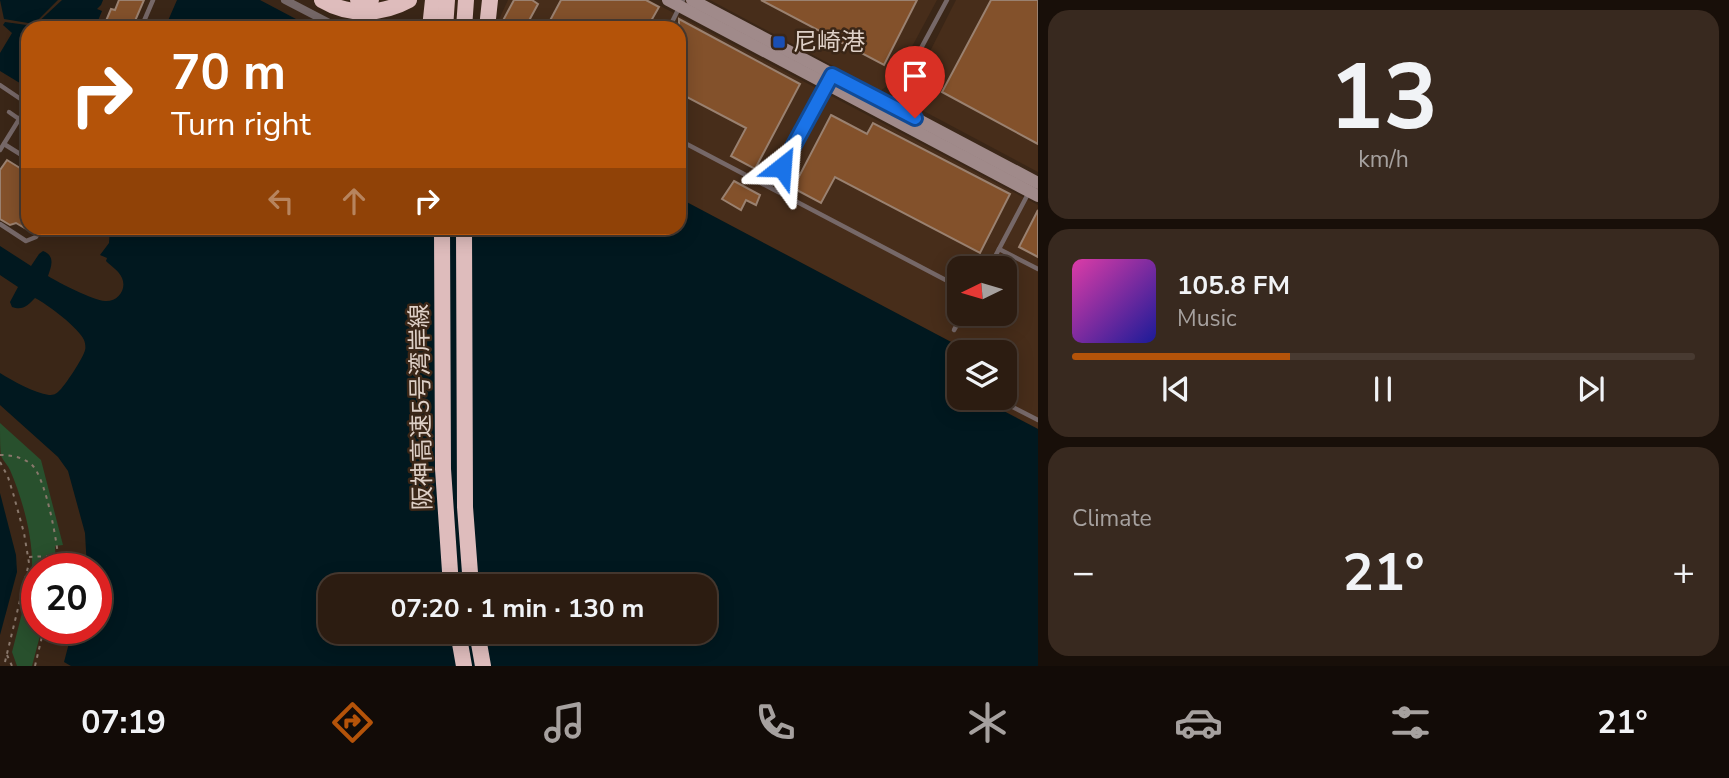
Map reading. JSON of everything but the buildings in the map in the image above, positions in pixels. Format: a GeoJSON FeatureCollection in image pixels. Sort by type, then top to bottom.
{"type":"FeatureCollection","features":[{"type":"Feature","properties":{"kind":"highway"},"geometry":{"type":"LineString","coordinates":[[322,0],[357,12],[391,8],[409,0]]}},
{"type":"Feature","properties":{"kind":"highway"},"geometry":{"type":"LineString","coordinates":[[358,0],[371,0]]}},
{"type":"Feature","properties":{"kind":"highway"},"geometry":{"type":"LineString","coordinates":[[446,21],[447,0]]}},
{"type":"Feature","properties":{"kind":"highway"},"geometry":{"type":"LineString","coordinates":[[466,0],[467,21]]}},
{"type":"Feature","properties":{"kind":"highway"},"geometry":{"type":"LineString","coordinates":[[486,21],[491,0]]}},
{"type":"Feature","properties":{"kind":"highway"},"geometry":{"type":"LineString","coordinates":[[429,3],[430,21]]}},
{"type":"Feature","properties":{"kind":"highway"},"geometry":{"type":"LineString","coordinates":[[432,235],[443,379]]}},
{"type":"Feature","properties":{"kind":"highway","name":"阪神高速5号湾岸線"},"geometry":{"type":"LineString","coordinates":[[442,235],[443,483],[450,574]]}},
{"type":"Feature","properties":{"kind":"highway","name":"阪神高速5号湾岸線"},"geometry":{"type":"LineString","coordinates":[[464,235],[464,469],[470,574]]}},
{"type":"Feature","properties":{"kind":"highway"},"geometry":{"type":"LineString","coordinates":[[464,469],[471,401],[474,235]]}},
{"type":"Feature","properties":{"kind":"highway"},"geometry":{"type":"LineString","coordinates":[[460,644],[464,666]]}},
{"type":"Feature","properties":{"kind":"highway"},"geometry":{"type":"LineString","coordinates":[[479,644],[483,666]]}},
{"type":"Feature","properties":{"kind":"street"},"geometry":{"type":"LineString","coordinates":[[285,0],[326,21]]}},
{"type":"Feature","properties":{"kind":"street"},"geometry":{"type":"LineString","coordinates":[[488,21],[497,0]]}},
{"type":"Feature","properties":{"kind":"street"},"geometry":{"type":"LineString","coordinates":[[692,0],[829,79],[891,105],[1035,188]]}},
{"type":"Feature","properties":{"kind":"street"},"geometry":{"type":"LineString","coordinates":[[677,2],[1035,188]]}},
{"type":"Feature","properties":{"kind":"street"},"geometry":{"type":"LineString","coordinates":[[429,3],[456,21]]}},
{"type":"Feature","properties":{"kind":"lane"},"geometry":{"type":"LineString","coordinates":[[144,21],[153,0]]}},
{"type":"Feature","properties":{"kind":"lane"},"geometry":{"type":"LineString","coordinates":[[891,105],[947,0]]}},
{"type":"Feature","properties":{"kind":"lane"},"geometry":{"type":"LineString","coordinates":[[671,21],[677,2]]}},
{"type":"Feature","properties":{"kind":"lane"},"geometry":{"type":"LineString","coordinates":[[770,187],[829,79]]}},
{"type":"Feature","properties":{"kind":"lane"},"geometry":{"type":"LineString","coordinates":[[0,85],[21,99]]}},
{"type":"Feature","properties":{"kind":"lane"},"geometry":{"type":"LineString","coordinates":[[9,112],[19,119]]}},
{"type":"Feature","properties":{"kind":"lane"},"geometry":{"type":"LineString","coordinates":[[0,150],[21,116]]}},
{"type":"Feature","properties":{"kind":"lane"},"geometry":{"type":"LineString","coordinates":[[0,138],[21,154]]}},
{"type":"Feature","properties":{"kind":"lane"},"geometry":{"type":"LineString","coordinates":[[686,144],[947,281]]}},
{"type":"Feature","properties":{"kind":"lane"},"geometry":{"type":"LineString","coordinates":[[996,256],[1035,188]]}},
{"type":"Feature","properties":{"kind":"lane"},"geometry":{"type":"LineString","coordinates":[[0,224],[26,241],[37,235]]}},
{"type":"Feature","properties":{"kind":"lane"},"geometry":{"type":"LineString","coordinates":[[999,250],[1038,269]]}},
{"type":"Feature","properties":{"kind":"lane"},"geometry":{"type":"LineString","coordinates":[[954,330],[956,326]]}},
{"type":"Feature","properties":{"kind":"lane"},"geometry":{"type":"LineString","coordinates":[[1017,409],[1038,420]]}},
{"type":"Feature","properties":{"kind":"path"},"geometry":{"type":"LineString","coordinates":[[0,455],[21,458],[33,465],[39,475],[59,553]]}},
{"type":"Feature","properties":{"kind":"path"},"geometry":{"type":"LineString","coordinates":[[0,462],[13,493],[27,553]]}},
{"type":"Feature","properties":{"kind":"path"},"geometry":{"type":"LineString","coordinates":[[4,666],[21,598]]}},
{"type":"Feature","properties":{"kind":"path"},"geometry":{"type":"LineString","coordinates":[[35,666],[40,644]]}},
{"type":"Feature","properties":{"kind":"path"},"geometry":{"type":"LineString","coordinates":[[7,654],[12,666]]}},
{"type":"Feature","properties":{"kind":"shaded area"},"geometry":{"type":"Polygon","coordinates":[[[508,0],[649,0],[1038,205],[1038,429],[1002,410],[1017,410],[1017,340],[947,340],[686,202],[686,21],[498,21],[508,0]]]}},
{"type":"Feature","properties":{"kind":"shaded area"},"geometry":{"type":"Polygon","coordinates":[[[710,0],[937,0],[893,82],[880,91],[710,0]]]}},
{"type":"Feature","properties":{"kind":"shaded area"},"geometry":{"type":"Polygon","coordinates":[[[956,0],[1038,0],[1038,172],[918,108],[911,89],[956,0]]]}},
{"type":"Feature","properties":{"kind":"green space"},"geometry":{"type":"Polygon","coordinates":[[[0,423],[41,460],[63,545],[55,546],[55,553],[32,553],[19,495],[10,470],[1,456],[0,423]]]}},
{"type":"Feature","properties":{"kind":"green space"},"geometry":{"type":"Polygon","coordinates":[[[21,617],[21,644],[38,644],[32,666],[17,666],[12,652],[21,617]]]}},
{"type":"Feature","properties":{"kind":"water"},"geometry":{"type":"Polygon","coordinates":[[[0,0],[58,0],[37,21],[4,19],[0,0]]]}},
{"type":"Feature","properties":{"kind":"water"},"geometry":{"type":"Polygon","coordinates":[[[62,0],[103,0],[97,9],[102,11],[98,21],[39,21],[62,0]]]}},
{"type":"Feature","properties":{"kind":"water"},"geometry":{"type":"Polygon","coordinates":[[[177,0],[260,0],[300,21],[168,21],[177,0]]]}},
{"type":"Feature","properties":{"kind":"water"},"geometry":{"type":"Polygon","coordinates":[[[5,22],[21,24],[21,84],[0,71],[0,53],[12,33],[3,25],[5,22]]]}},
{"type":"Feature","properties":{"kind":"water"},"geometry":{"type":"Polygon","coordinates":[[[686,202],[947,340],[947,410],[1002,410],[1038,429],[1038,666],[71,666],[64,662],[69,644],[112,644],[112,553],[86,553],[85,533],[68,471],[58,457],[0,405],[0,373],[30,389],[54,395],[74,372],[84,354],[85,345],[81,335],[69,323],[35,298],[22,308],[12,307],[10,302],[18,287],[0,275],[0,246],[31,266],[39,254],[43,251],[47,253],[51,259],[48,276],[85,294],[110,301],[122,290],[123,282],[119,273],[106,261],[107,258],[100,255],[109,243],[110,235],[686,235],[686,202]]]}},
{"type":"Feature","properties":{"kind":"water"},"geometry":{"type":"Polygon","coordinates":[[[0,493],[16,555],[17,572],[0,635],[0,493]]]}},
{"type":"Feature","properties":{"kind":"place","name":"尼崎港"},"geometry":{"type":"Point","coordinates":[779,42]}},
{"type":"Feature","properties":{"kind":"route"},"geometry":{"type":"LineString","coordinates":[[782,167],[832,75],[915,118]]}}]}
